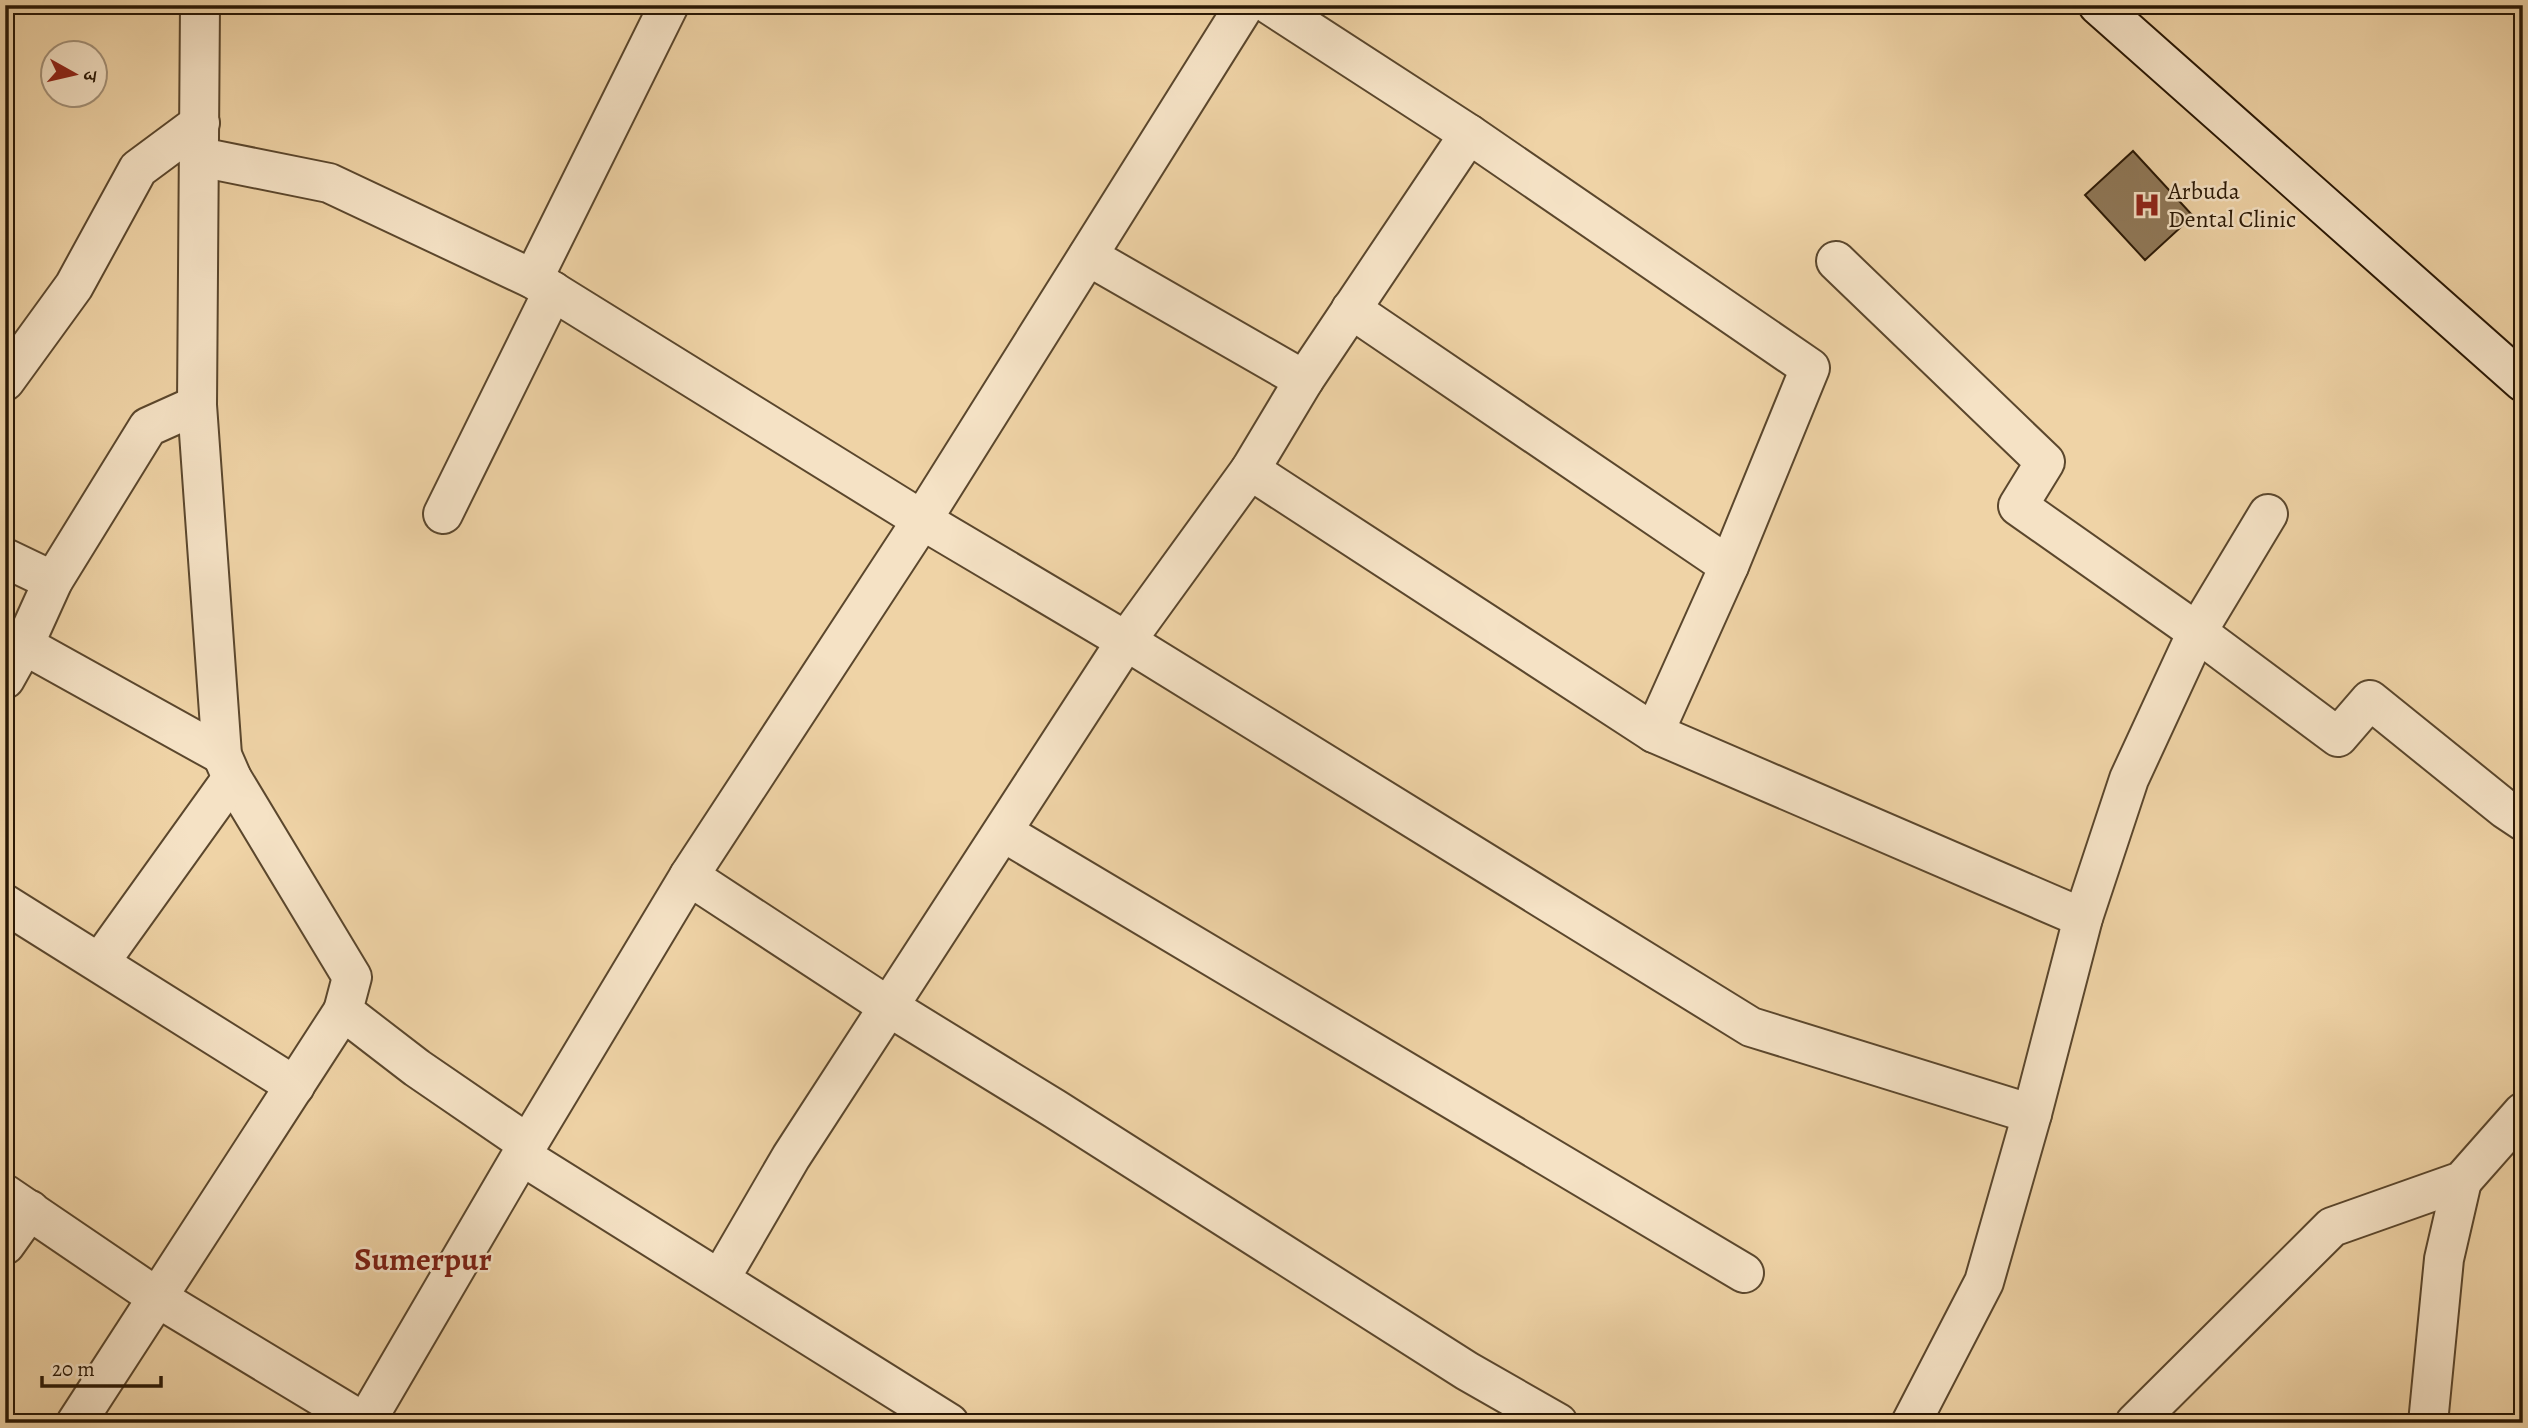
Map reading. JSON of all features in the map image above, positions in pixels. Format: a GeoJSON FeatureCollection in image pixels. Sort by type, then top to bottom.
{"type":"FeatureCollection","features":[{"type":"Feature","properties":{"kind":"street"},"geometry":{"type":"LineString","coordinates":[[76,1423],[343,1011],[352,977],[228,766],[197,405],[200,5]]}},
{"type":"Feature","properties":{"kind":"street"},"geometry":{"type":"LineString","coordinates":[[443,513],[668,5]]}},
{"type":"Feature","properties":{"kind":"street"},"geometry":{"type":"LineString","coordinates":[[5,1245],[18,1202],[158,1298],[365,1423],[689,876],[922,520],[1245,5]]}},
{"type":"Feature","properties":{"kind":"street"},"geometry":{"type":"LineString","coordinates":[[1270,5],[1469,134],[1810,368],[1729,566],[1654,733]]}},
{"type":"Feature","properties":{"kind":"street"},"geometry":{"type":"LineString","coordinates":[[2098,5],[2523,382]]}},
{"type":"Feature","properties":{"kind":"street"},"geometry":{"type":"LineString","coordinates":[[720,1279],[791,1157],[1126,641],[1250,470],[1304,380],[1469,134]]}},
{"type":"Feature","properties":{"kind":"street"},"geometry":{"type":"LineString","coordinates":[[5,381],[74,286],[138,169],[200,140],[329,183],[543,285],[1751,1027],[2032,1114]]}},
{"type":"Feature","properties":{"kind":"street"},"geometry":{"type":"LineString","coordinates":[[1088,256],[1304,380]]}},
{"type":"Feature","properties":{"kind":"street"},"geometry":{"type":"LineString","coordinates":[[1836,261],[2045,462],[2018,506],[2197,632],[2338,737],[2370,701],[2523,821]]}},
{"type":"Feature","properties":{"kind":"street"},"geometry":{"type":"LineString","coordinates":[[1351,309],[1729,566]]}},
{"type":"Feature","properties":{"kind":"street"},"geometry":{"type":"LineString","coordinates":[[5,679],[24,645],[53,581],[148,427],[197,405]]}},
{"type":"Feature","properties":{"kind":"street"},"geometry":{"type":"LineString","coordinates":[[1250,470],[1654,733],[2083,918]]}},
{"type":"Feature","properties":{"kind":"street"},"geometry":{"type":"LineString","coordinates":[[1911,1423],[1984,1282],[2032,1114],[2083,918],[2129,779],[2197,632],[2268,514]]}},
{"type":"Feature","properties":{"kind":"street"},"geometry":{"type":"LineString","coordinates":[[5,558],[53,581]]}},
{"type":"Feature","properties":{"kind":"street"},"geometry":{"type":"LineString","coordinates":[[24,645],[228,766]]}},
{"type":"Feature","properties":{"kind":"street"},"geometry":{"type":"LineString","coordinates":[[100,962],[228,766]]}},
{"type":"Feature","properties":{"kind":"street"},"geometry":{"type":"LineString","coordinates":[[1003,832],[1744,1273]]}},
{"type":"Feature","properties":{"kind":"street"},"geometry":{"type":"LineString","coordinates":[[689,876],[889,1007],[1067,1116],[1467,1371],[1558,1423]]}},
{"type":"Feature","properties":{"kind":"street"},"geometry":{"type":"LineString","coordinates":[[5,904],[295,1086]]}},
{"type":"Feature","properties":{"kind":"street"},"geometry":{"type":"LineString","coordinates":[[343,1011],[525,1150],[720,1279],[949,1423]]}},
{"type":"Feature","properties":{"kind":"street"},"geometry":{"type":"LineString","coordinates":[[2428,1423],[2444,1259],[2462,1181],[2523,1112]]}},
{"type":"Feature","properties":{"kind":"street"},"geometry":{"type":"LineString","coordinates":[[2135,1423],[2332,1227],[2462,1181]]}},
{"type":"Feature","properties":{"kind":"building"},"geometry":{"type":"Polygon","coordinates":[[[2133,151],[2193,216],[2145,260],[2085,195],[2133,151]]]}},
{"type":"Feature","properties":{"kind":"place","name":"Arbuda Dental Clinic"},"geometry":{"type":"Point","coordinates":[2147,205]}},
{"type":"Feature","properties":{"kind":"district","name":"Sumerpur"},"geometry":{"type":"Point","coordinates":[423,1259]}}]}
